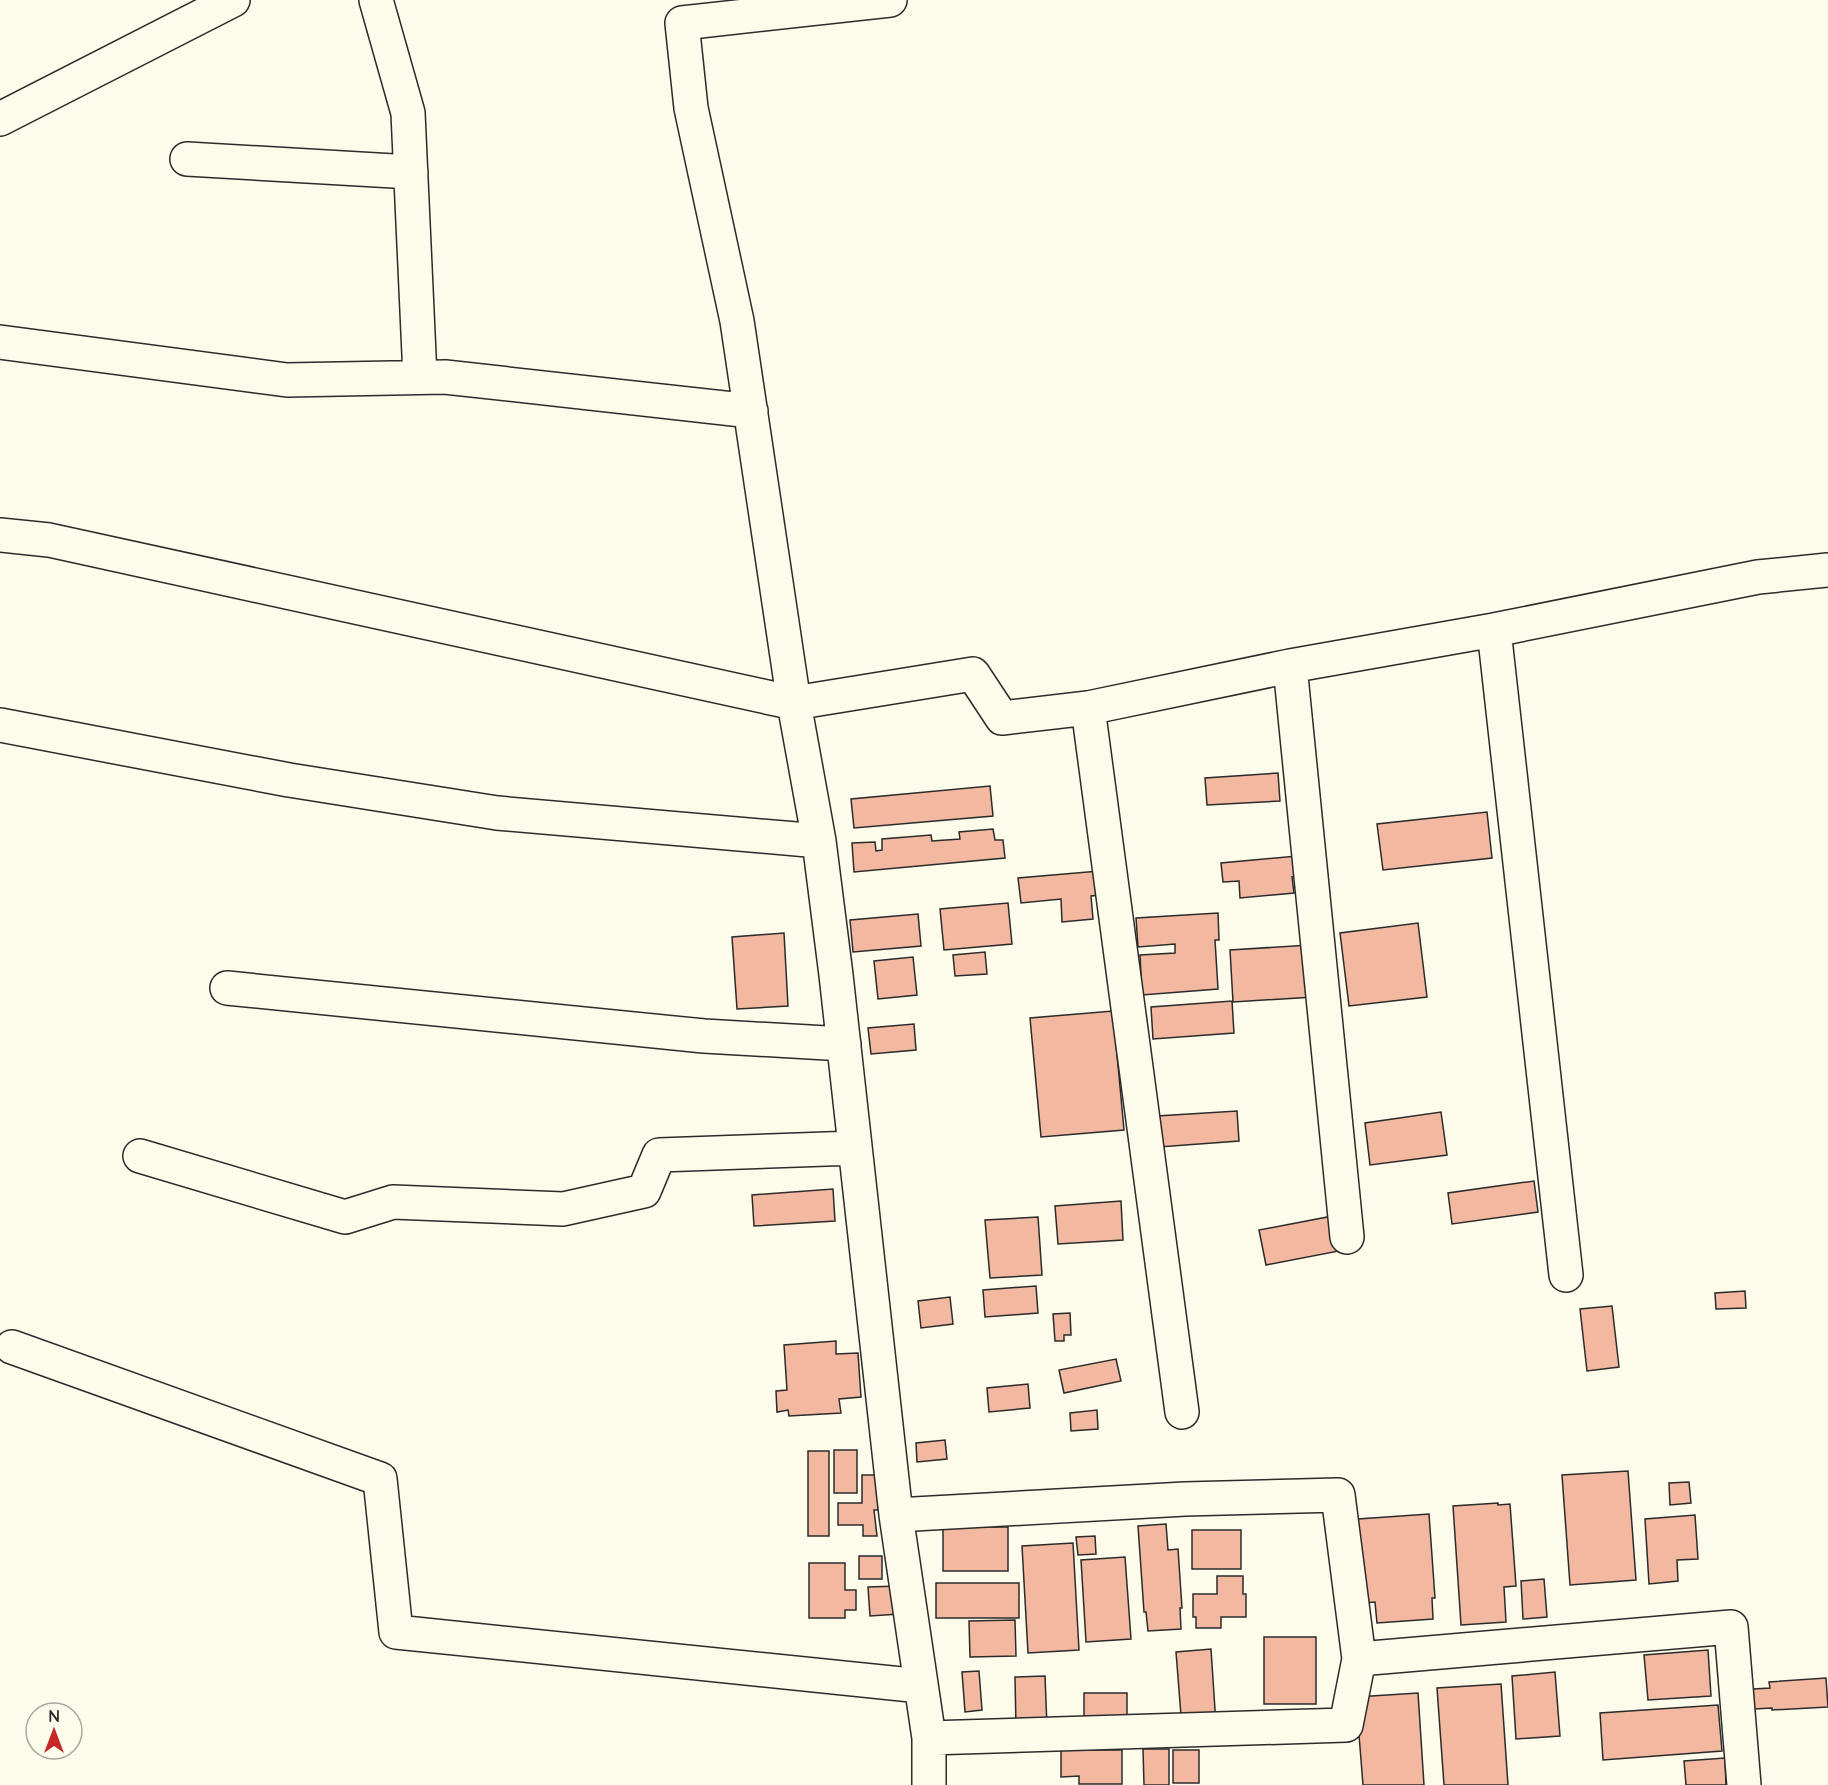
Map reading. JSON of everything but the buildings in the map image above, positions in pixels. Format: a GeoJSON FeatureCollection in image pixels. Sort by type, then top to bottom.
{"type":"FeatureCollection","features":[{"type":"Feature","properties":{"kind":"street"},"geometry":{"type":"LineString","coordinates":[[0,119],[233,0]]}},
{"type":"Feature","properties":{"kind":"street"},"geometry":{"type":"LineString","coordinates":[[376,0],[408,113],[420,378]]}},
{"type":"Feature","properties":{"kind":"street"},"geometry":{"type":"LineString","coordinates":[[890,0],[682,23],[691,108],[738,321],[794,703],[819,841],[896,1515],[929,1738],[929,1785]]}},
{"type":"Feature","properties":{"kind":"street"},"geometry":{"type":"LineString","coordinates":[[187,159],[411,172]]}},
{"type":"Feature","properties":{"kind":"street"},"geometry":{"type":"LineString","coordinates":[[0,342],[287,380],[456,378],[751,411]]}},
{"type":"Feature","properties":{"kind":"street"},"geometry":{"type":"LineString","coordinates":[[0,535],[49,540],[794,703],[973,674],[1002,718],[1088,708],[1290,666],[1494,630],[1758,577],[1828,570]]}},
{"type":"Feature","properties":{"kind":"street"},"geometry":{"type":"LineString","coordinates":[[1494,630],[1566,1275]]}},
{"type":"Feature","properties":{"kind":"street"},"geometry":{"type":"LineString","coordinates":[[1290,666],[1347,1237]]}},
{"type":"Feature","properties":{"kind":"street"},"geometry":{"type":"LineString","coordinates":[[1088,708],[1182,1412]]}},
{"type":"Feature","properties":{"kind":"street"},"geometry":{"type":"LineString","coordinates":[[0,725],[290,780],[497,813],[819,841]]}},
{"type":"Feature","properties":{"kind":"street"},"geometry":{"type":"LineString","coordinates":[[227,988],[704,1036],[844,1044]]}},
{"type":"Feature","properties":{"kind":"street"},"geometry":{"type":"LineString","coordinates":[[140,1156],[345,1217],[393,1202],[563,1209],[644,1191],[659,1155],[855,1148]]}},
{"type":"Feature","properties":{"kind":"street"},"geometry":{"type":"LineString","coordinates":[[12,1347],[380,1479],[396,1632],[921,1686]]}},
{"type":"Feature","properties":{"kind":"street"},"geometry":{"type":"LineString","coordinates":[[896,1515],[1185,1499],[1338,1495],[1359,1659],[1346,1725],[929,1738]]}},
{"type":"Feature","properties":{"kind":"street"},"geometry":{"type":"LineString","coordinates":[[1359,1659],[1731,1627],[1744,1785]]}}]}
